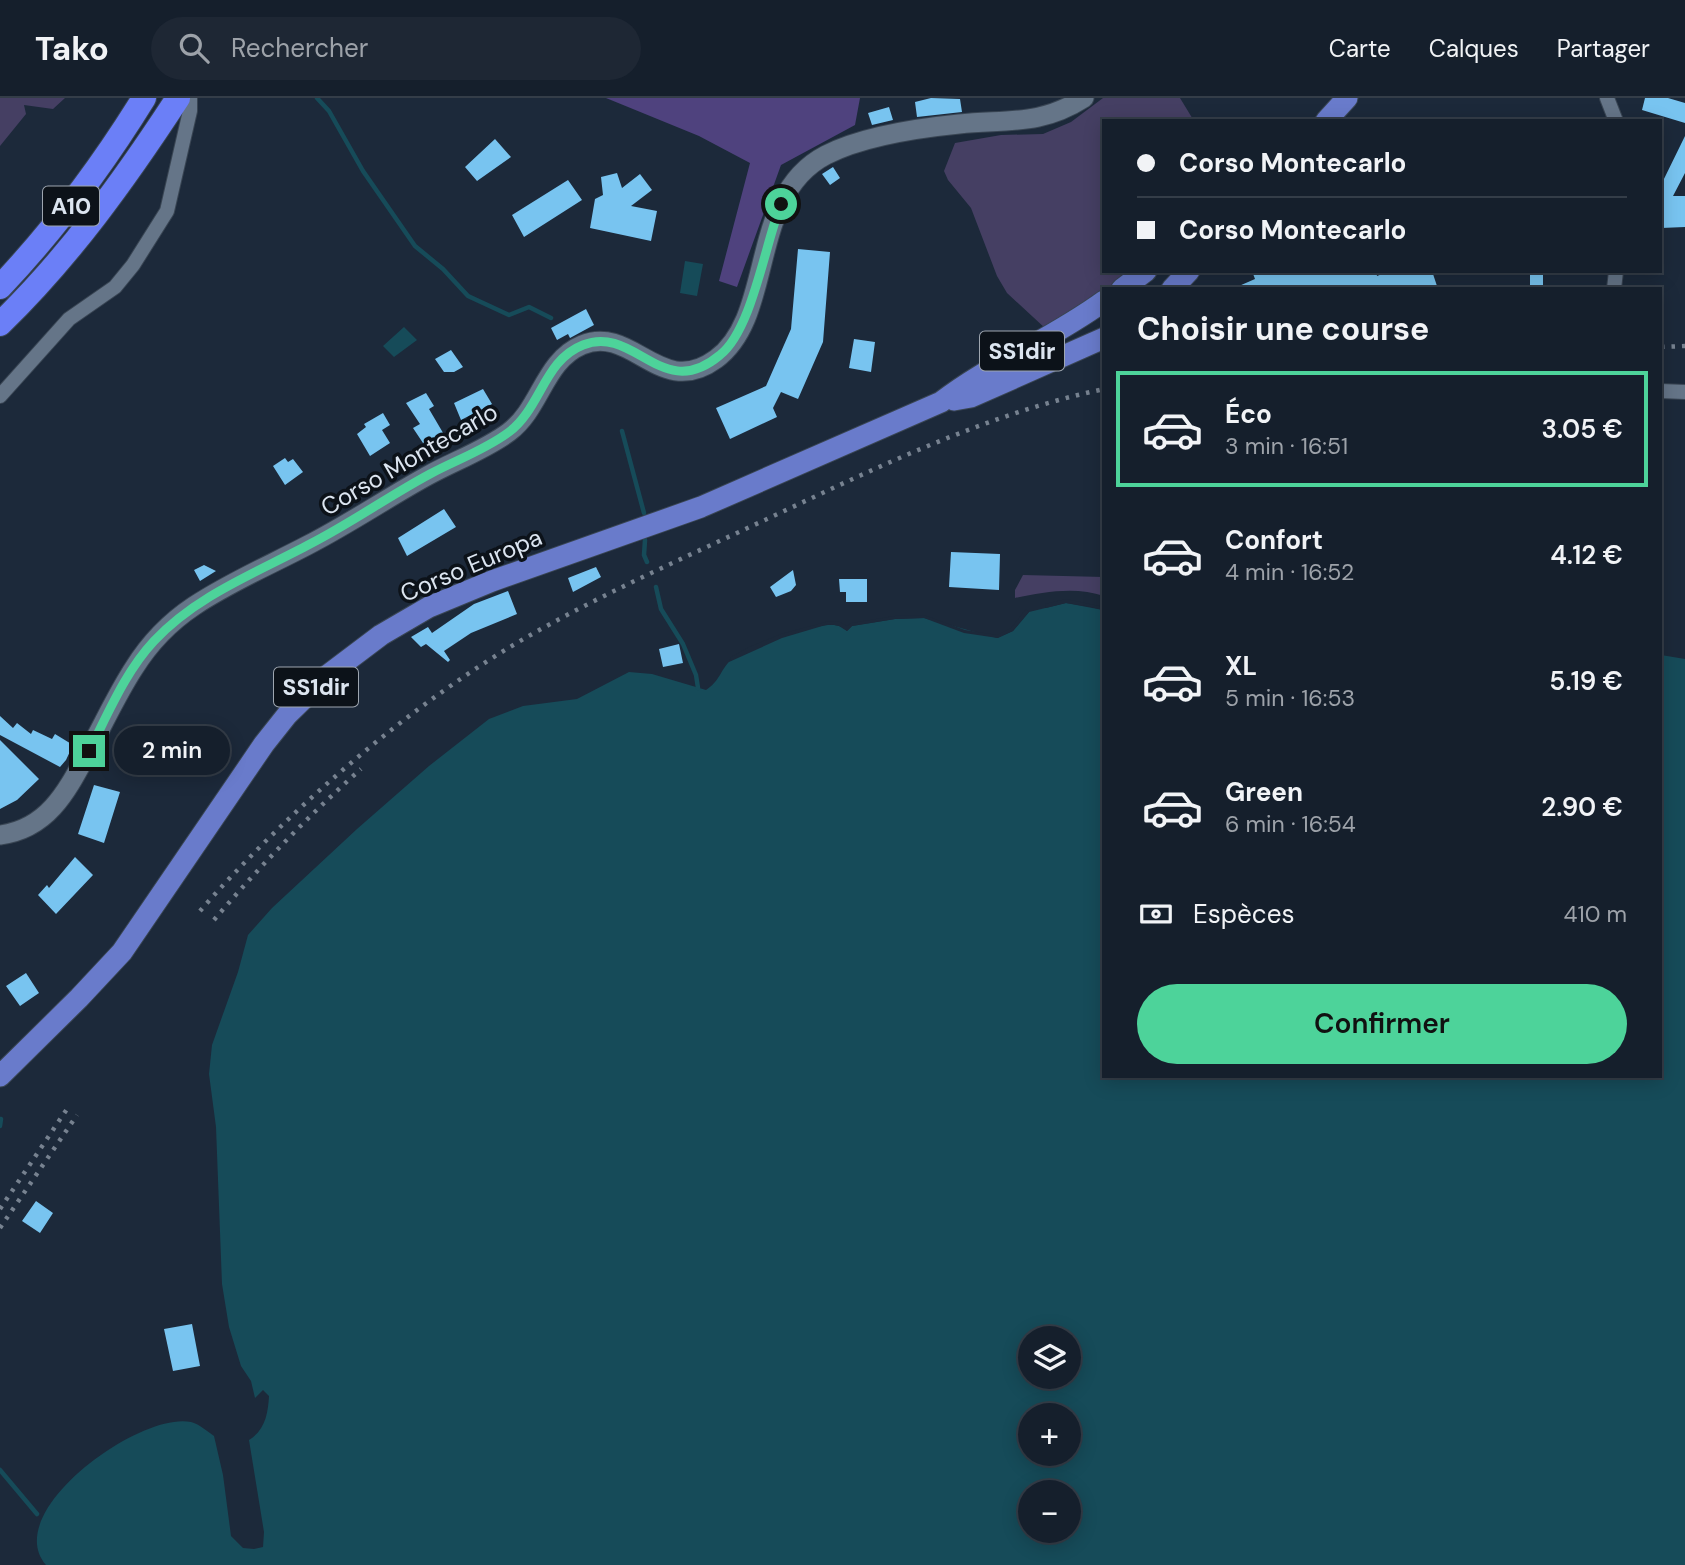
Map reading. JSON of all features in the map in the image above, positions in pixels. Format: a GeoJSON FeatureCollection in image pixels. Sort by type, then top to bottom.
{"type":"FeatureCollection","features":[{"type":"Feature","properties":{"kind":"highway","name":"A10"},"geometry":{"type":"LineString","coordinates":[[0,324],[57,265],[129,172],[178,98]]}},
{"type":"Feature","properties":{"kind":"highway","name":"A10"},"geometry":{"type":"LineString","coordinates":[[0,287],[32,254],[71,205],[138,108]]}},
{"type":"Feature","properties":{"kind":"main road","name":"Corso Montecarlo"},"geometry":{"type":"LineString","coordinates":[[0,835],[32,826],[59,802],[140,658],[185,612],[509,432],[528,413],[553,369],[573,350],[594,342],[621,344],[662,368],[681,371],[702,367],[719,357],[730,345],[745,317],[773,224],[785,196],[803,173],[821,158],[851,145],[910,131],[1042,118],[1058,113],[1084,98]]}},
{"type":"Feature","properties":{"kind":"main road"},"geometry":{"type":"LineString","coordinates":[[1328,119],[1347,98]]}},
{"type":"Feature","properties":{"kind":"main road"},"geometry":{"type":"LineString","coordinates":[[1125,287],[1143,273]]}},
{"type":"Feature","properties":{"kind":"main road"},"geometry":{"type":"LineString","coordinates":[[1174,287],[1187,273]]}},
{"type":"Feature","properties":{"kind":"main road"},"geometry":{"type":"LineString","coordinates":[[1099,305],[1091,321],[1093,327],[1102,334]]}},
{"type":"Feature","properties":{"kind":"main road","name":"Corso Europa"},"geometry":{"type":"LineString","coordinates":[[0,1076],[122,951],[247,768],[288,715],[328,675],[354,654],[409,618],[450,597],[701,507],[941,402],[964,385],[1099,305]]}},
{"type":"Feature","properties":{"kind":"main road","name":"Corso Europa"},"geometry":{"type":"LineString","coordinates":[[941,402],[971,397],[1102,337]]}},
{"type":"Feature","properties":{"kind":"street"},"geometry":{"type":"LineString","coordinates":[[0,396],[69,319],[115,287],[133,265],[167,211],[190,111],[190,98]]}},
{"type":"Feature","properties":{"kind":"street"},"geometry":{"type":"LineString","coordinates":[[1607,98],[1615,119]]}},
{"type":"Feature","properties":{"kind":"street"},"geometry":{"type":"LineString","coordinates":[[1662,391],[1685,392]]}},
{"type":"Feature","properties":{"kind":"shaded area"},"geometry":{"type":"Polygon","coordinates":[[[0,98],[65,98],[53,109],[24,105],[26,114],[0,146],[0,98]]]}},
{"type":"Feature","properties":{"kind":"shaded area"},"geometry":{"type":"Polygon","coordinates":[[[606,98],[860,98],[855,125],[781,165],[737,287],[719,281],[750,163],[699,136],[606,98]]]}},
{"type":"Feature","properties":{"kind":"shaded area"},"geometry":{"type":"Polygon","coordinates":[[[1103,98],[1180,98],[1193,119],[1102,119],[1102,273],[1130,273],[1109,287],[1102,287],[1102,292],[1046,329],[1007,293],[997,276],[971,208],[944,171],[955,143],[1001,135],[1043,134],[1071,122],[1103,98]]]}},
{"type":"Feature","properties":{"kind":"shaded area"},"geometry":{"type":"Polygon","coordinates":[[[1023,575],[1102,577],[1102,595],[1071,591],[1015,598],[1015,590],[1023,575]]]}},
{"type":"Feature","properties":{"kind":"water"},"geometry":{"type":"Polygon","coordinates":[[[685,261],[703,264],[697,296],[680,293],[685,261]]]}},
{"type":"Feature","properties":{"kind":"water"},"geometry":{"type":"Polygon","coordinates":[[[404,327],[417,340],[394,357],[383,346],[404,327]]]}},
{"type":"Feature","properties":{"kind":"water"},"geometry":{"type":"Polygon","coordinates":[[[1066,603],[1102,610],[1102,1078],[1662,1078],[1662,655],[1685,659],[1685,1565],[46,1565],[37,1543],[42,1519],[58,1494],[82,1470],[111,1448],[140,1432],[168,1423],[191,1422],[214,1436],[223,1475],[231,1536],[243,1548],[263,1547],[264,1532],[249,1440],[265,1421],[269,1396],[263,1390],[255,1398],[251,1381],[241,1366],[229,1327],[222,1284],[216,1127],[209,1074],[212,1045],[248,935],[272,908],[429,766],[489,719],[523,706],[577,699],[629,672],[652,674],[706,690],[727,664],[738,656],[780,638],[823,626],[837,625],[847,631],[852,626],[895,619],[924,618],[997,638],[1013,631],[1029,612],[1066,603]]]}},
{"type":"Feature","properties":{"kind":"pier"},"geometry":{"type":"Polygon","coordinates":[[[1066,599],[1102,607],[1102,610],[1066,603],[1046,608],[1045,604],[1066,599]]]}},
{"type":"Feature","properties":{"kind":"pier"},"geometry":{"type":"Polygon","coordinates":[[[1026,609],[1029,612],[1013,631],[998,638],[964,633],[924,618],[895,619],[852,626],[847,631],[829,624],[782,638],[729,662],[731,657],[749,647],[781,634],[829,621],[847,626],[851,623],[895,616],[924,615],[965,630],[997,635],[1011,628],[1026,609]]]}},
{"type":"Feature","properties":{"kind":"building"},"geometry":{"type":"Polygon","coordinates":[[[931,98],[960,99],[962,112],[917,117],[915,102],[931,98]]]}},
{"type":"Feature","properties":{"kind":"building"},"geometry":{"type":"Polygon","coordinates":[[[1645,98],[1668,98],[1685,103],[1685,123],[1642,110],[1645,98]]]}},
{"type":"Feature","properties":{"kind":"building"},"geometry":{"type":"Polygon","coordinates":[[[889,107],[893,120],[872,125],[868,113],[889,107]]]}},
{"type":"Feature","properties":{"kind":"building"},"geometry":{"type":"Polygon","coordinates":[[[1685,136],[1685,173],[1673,196],[1685,196],[1685,227],[1662,228],[1662,183],[1685,136]]]}},
{"type":"Feature","properties":{"kind":"building"},"geometry":{"type":"Polygon","coordinates":[[[495,139],[511,157],[477,181],[465,167],[495,139]]]}},
{"type":"Feature","properties":{"kind":"building"},"geometry":{"type":"Polygon","coordinates":[[[833,167],[840,178],[830,185],[822,174],[833,167]]]}},
{"type":"Feature","properties":{"kind":"building"},"geometry":{"type":"Polygon","coordinates":[[[617,173],[622,188],[640,174],[652,190],[631,206],[657,211],[651,241],[590,228],[595,199],[603,195],[601,177],[617,173]]]}},
{"type":"Feature","properties":{"kind":"building"},"geometry":{"type":"Polygon","coordinates":[[[568,180],[582,200],[524,237],[512,215],[568,180]]]}},
{"type":"Feature","properties":{"kind":"building"},"geometry":{"type":"Polygon","coordinates":[[[798,249],[830,252],[823,342],[798,399],[781,392],[773,408],[777,417],[730,439],[716,408],[766,386],[791,329],[798,249]]]}},
{"type":"Feature","properties":{"kind":"building"},"geometry":{"type":"Polygon","coordinates":[[[1253,273],[1376,273],[1377,276],[1385,273],[1433,273],[1437,287],[1237,287],[1255,279],[1253,273]]]}},
{"type":"Feature","properties":{"kind":"building"},"geometry":{"type":"Polygon","coordinates":[[[1530,273],[1543,273],[1543,287],[1530,287],[1530,273]]]}},
{"type":"Feature","properties":{"kind":"building"},"geometry":{"type":"Polygon","coordinates":[[[586,309],[594,325],[570,338],[568,334],[557,340],[551,328],[586,309]]]}},
{"type":"Feature","properties":{"kind":"building"},"geometry":{"type":"Polygon","coordinates":[[[854,339],[875,342],[871,372],[849,368],[854,339]]]}},
{"type":"Feature","properties":{"kind":"building"},"geometry":{"type":"Polygon","coordinates":[[[451,350],[463,367],[454,372],[444,372],[435,359],[451,350]]]}},
{"type":"Feature","properties":{"kind":"building"},"geometry":{"type":"Polygon","coordinates":[[[483,389],[492,404],[461,420],[454,403],[483,389]]]}},
{"type":"Feature","properties":{"kind":"building"},"geometry":{"type":"Polygon","coordinates":[[[426,393],[434,406],[429,409],[449,443],[425,446],[413,428],[420,424],[406,403],[426,393]]]}},
{"type":"Feature","properties":{"kind":"building"},"geometry":{"type":"Polygon","coordinates":[[[383,413],[390,425],[382,430],[390,443],[370,456],[357,434],[366,427],[364,424],[383,413]]]}},
{"type":"Feature","properties":{"kind":"building"},"geometry":{"type":"Polygon","coordinates":[[[285,458],[288,462],[293,459],[303,472],[285,485],[273,466],[285,458]]]}},
{"type":"Feature","properties":{"kind":"building"},"geometry":{"type":"Polygon","coordinates":[[[444,509],[456,527],[407,556],[398,538],[444,509]]]}},
{"type":"Feature","properties":{"kind":"building"},"geometry":{"type":"Polygon","coordinates":[[[951,552],[1000,554],[999,590],[949,587],[951,552]]]}},
{"type":"Feature","properties":{"kind":"building"},"geometry":{"type":"Polygon","coordinates":[[[204,565],[216,571],[200,581],[194,570],[204,565]]]}},
{"type":"Feature","properties":{"kind":"building"},"geometry":{"type":"Polygon","coordinates":[[[596,567],[601,577],[573,592],[568,578],[596,567]]]}},
{"type":"Feature","properties":{"kind":"building"},"geometry":{"type":"Polygon","coordinates":[[[793,570],[796,585],[791,591],[776,597],[770,587],[793,570]]]}},
{"type":"Feature","properties":{"kind":"building"},"geometry":{"type":"Polygon","coordinates":[[[839,579],[867,579],[867,602],[846,602],[846,592],[840,592],[839,579]]]}},
{"type":"Feature","properties":{"kind":"building"},"geometry":{"type":"Polygon","coordinates":[[[508,591],[517,614],[471,633],[444,651],[450,660],[448,662],[426,644],[421,647],[411,637],[428,627],[432,633],[474,604],[508,591]]]}},
{"type":"Feature","properties":{"kind":"building"},"geometry":{"type":"Polygon","coordinates":[[[679,644],[683,663],[663,667],[659,649],[679,644]]]}},
{"type":"Feature","properties":{"kind":"building"},"geometry":{"type":"Polygon","coordinates":[[[0,716],[13,728],[17,723],[31,734],[33,730],[52,739],[55,734],[73,745],[66,760],[60,767],[0,735],[0,716]]]}},
{"type":"Feature","properties":{"kind":"building"},"geometry":{"type":"Polygon","coordinates":[[[0,740],[39,779],[17,800],[0,809],[0,740]]]}},
{"type":"Feature","properties":{"kind":"building"},"geometry":{"type":"Polygon","coordinates":[[[94,785],[120,792],[104,843],[78,834],[94,785]]]}},
{"type":"Feature","properties":{"kind":"building"},"geometry":{"type":"Polygon","coordinates":[[[75,857],[93,875],[56,914],[38,895],[47,885],[49,888],[75,857]]]}},
{"type":"Feature","properties":{"kind":"building"},"geometry":{"type":"Polygon","coordinates":[[[26,973],[39,993],[20,1006],[6,986],[26,973]]]}},
{"type":"Feature","properties":{"kind":"building"},"geometry":{"type":"Polygon","coordinates":[[[36,1201],[53,1213],[40,1233],[22,1221],[36,1201]]]}},
{"type":"Feature","properties":{"kind":"building"},"geometry":{"type":"Polygon","coordinates":[[[192,1324],[200,1366],[173,1371],[164,1329],[192,1324]]]}},
{"type":"Feature","properties":{"kind":"waterway"},"geometry":{"type":"LineString","coordinates":[[317,98],[329,111],[363,171],[415,246],[443,269],[468,296],[509,315],[529,307],[551,318]]}},
{"type":"Feature","properties":{"kind":"waterway"},"geometry":{"type":"LineString","coordinates":[[622,431],[644,513]]}},
{"type":"Feature","properties":{"kind":"waterway"},"geometry":{"type":"LineString","coordinates":[[645,540],[644,555],[647,562]]}},
{"type":"Feature","properties":{"kind":"waterway"},"geometry":{"type":"LineString","coordinates":[[656,587],[661,609],[683,644],[696,675],[698,688]]}},
{"type":"Feature","properties":{"kind":"waterway"},"geometry":{"type":"LineString","coordinates":[[0,1126],[1,1119]]}},
{"type":"Feature","properties":{"kind":"waterway"},"geometry":{"type":"LineString","coordinates":[[0,1470],[37,1514]]}},
{"type":"Feature","properties":{"kind":"railway"},"geometry":{"type":"LineString","coordinates":[[1662,347],[1685,346]]}},
{"type":"Feature","properties":{"kind":"railway"},"geometry":{"type":"LineString","coordinates":[[200,911],[273,834],[356,759],[444,690],[534,633],[657,570],[900,458],[1021,411],[1102,389]]}},
{"type":"Feature","properties":{"kind":"railway"},"geometry":{"type":"LineString","coordinates":[[214,920],[285,842],[361,769]]}},
{"type":"Feature","properties":{"kind":"railway"},"geometry":{"type":"LineString","coordinates":[[0,1209],[67,1109]]}},
{"type":"Feature","properties":{"kind":"railway"},"geometry":{"type":"LineString","coordinates":[[0,1228],[77,1115]]}},
{"type":"Feature","properties":{"kind":"route"},"geometry":{"type":"LineString","coordinates":[[89,751],[140,658],[185,612],[509,432],[528,413],[553,369],[573,350],[594,342],[621,344],[662,368],[681,371],[702,367],[719,357],[738,333],[745,317],[781,204]]}}]}
